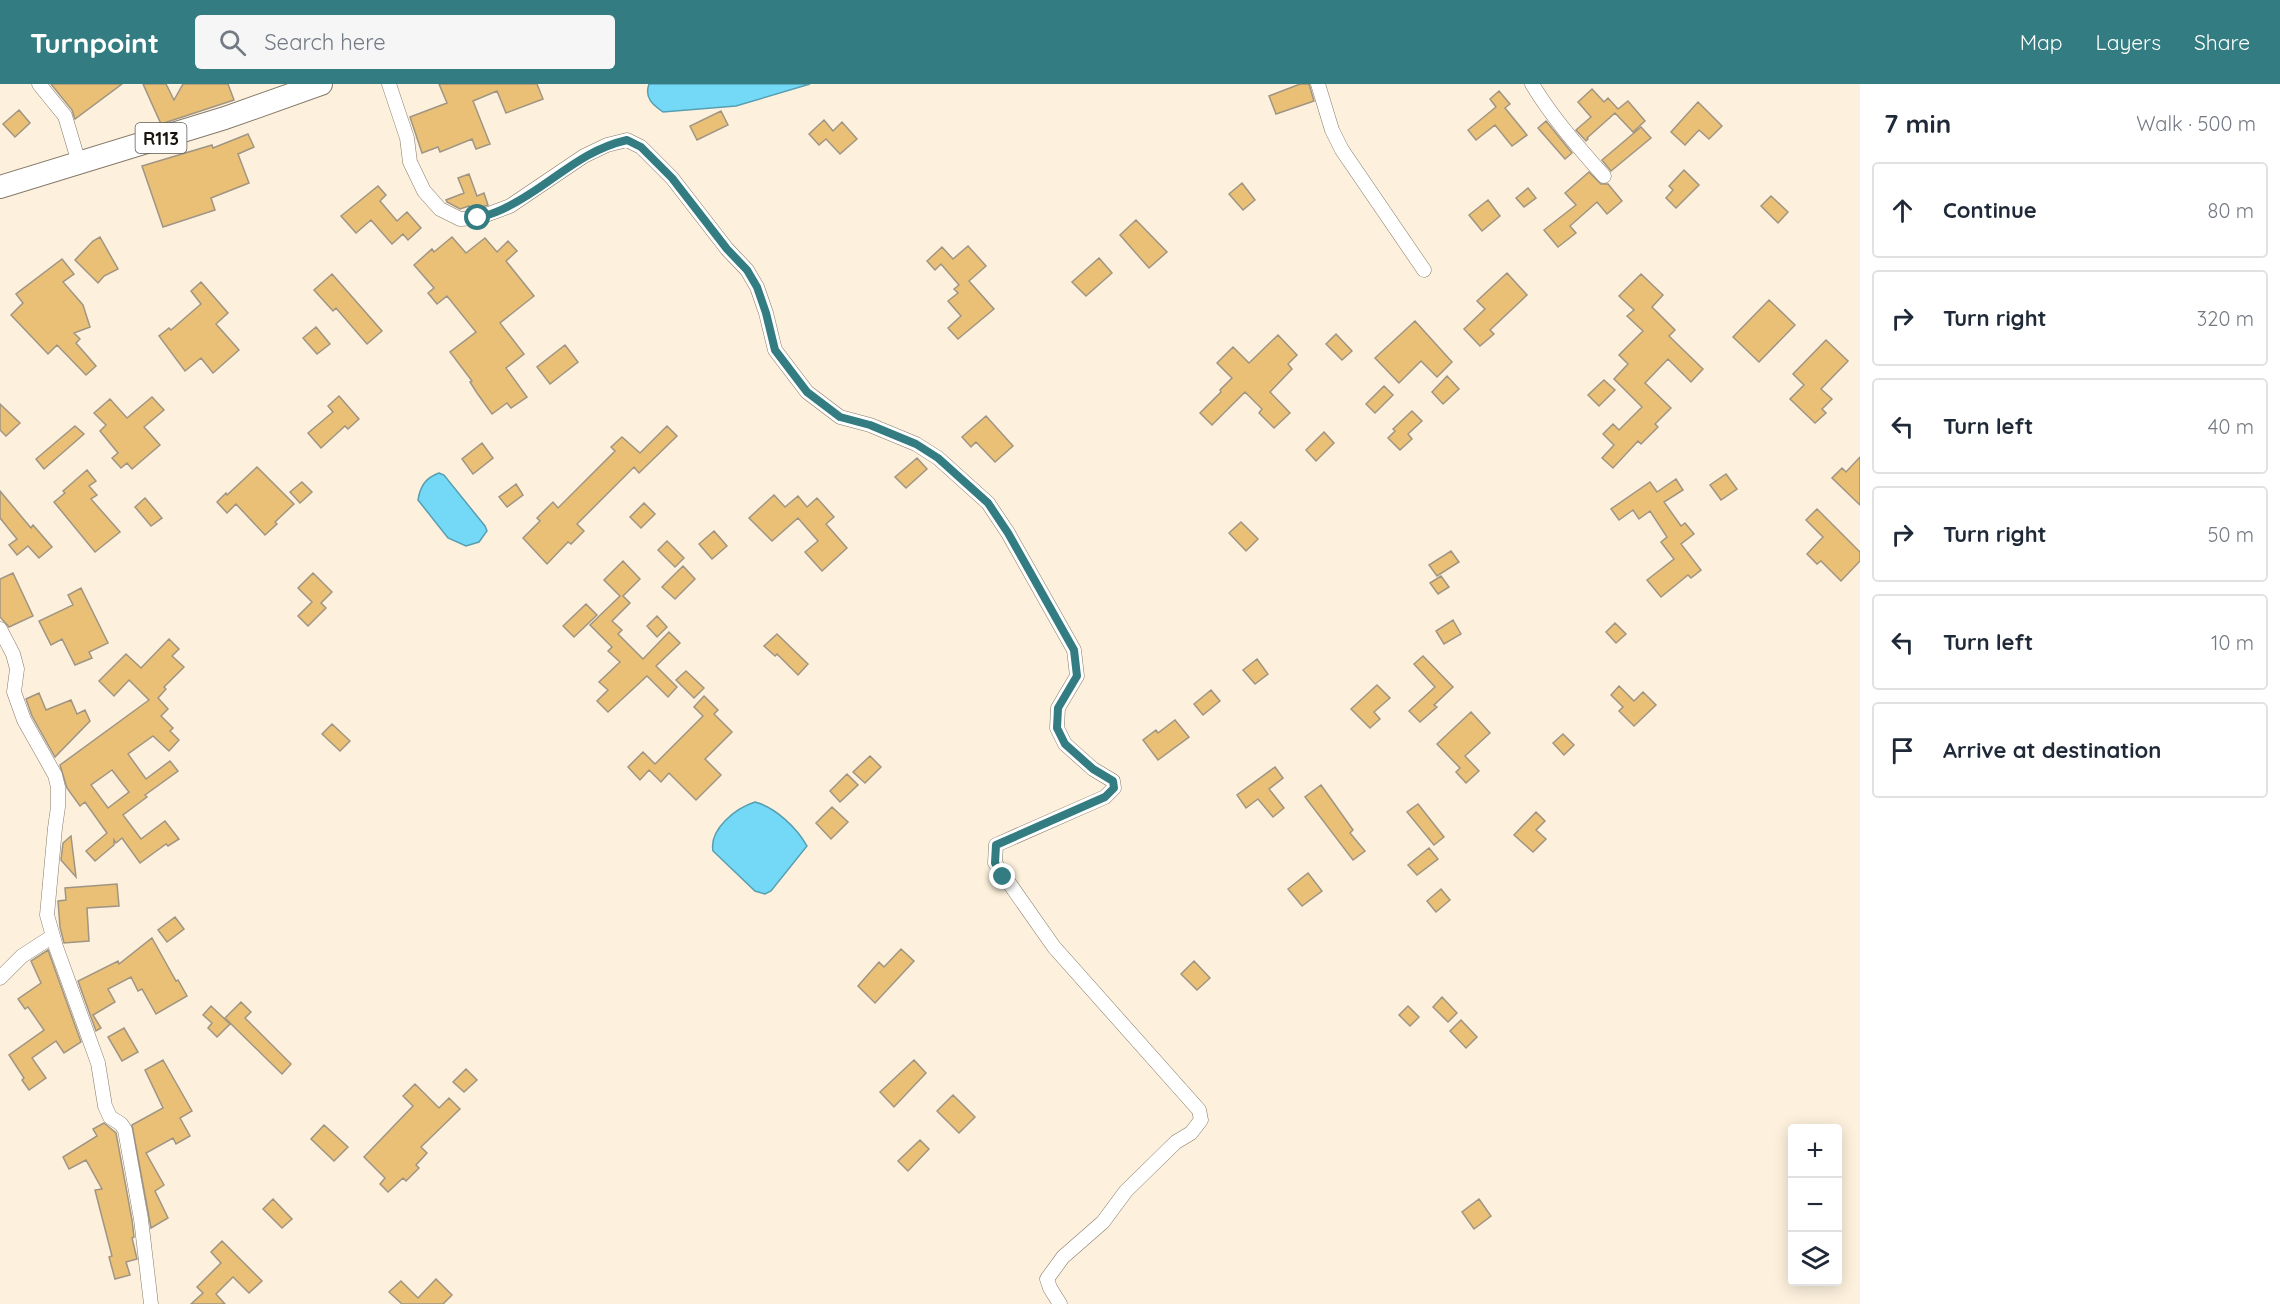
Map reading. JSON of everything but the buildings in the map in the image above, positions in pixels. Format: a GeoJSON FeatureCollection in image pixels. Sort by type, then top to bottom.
{"type":"FeatureCollection","features":[{"type":"Feature","properties":{"kind":"main road","name":"R113"},"geometry":{"type":"LineString","coordinates":[[0,187],[225,118],[321,84]]}},
{"type":"Feature","properties":{"kind":"street"},"geometry":{"type":"LineString","coordinates":[[39,84],[65,116],[79,163]]}},
{"type":"Feature","properties":{"kind":"street"},"geometry":{"type":"LineString","coordinates":[[389,84],[407,138],[410,162],[424,191],[440,209],[460,219],[478,218],[510,206],[584,156],[607,145],[627,140],[641,147],[672,178],[727,249],[747,270],[763,304],[775,350],[807,392],[840,417],[870,425],[916,444],[938,458],[988,503],[1008,533],[1074,650],[1077,676],[1058,708],[1057,728],[1065,744],[1093,769],[1113,781],[1114,788],[1105,797],[996,845],[995,863],[1054,947],[1199,1110],[1201,1120],[1191,1133],[1176,1142],[1126,1191],[1102,1222],[1063,1257],[1047,1279],[1060,1304]]}},
{"type":"Feature","properties":{"kind":"street"},"geometry":{"type":"LineString","coordinates":[[1318,84],[1332,130],[1342,150],[1424,270]]}},
{"type":"Feature","properties":{"kind":"street"},"geometry":{"type":"LineString","coordinates":[[1532,84],[1578,148],[1604,176]]}},
{"type":"Feature","properties":{"kind":"street"},"geometry":{"type":"LineString","coordinates":[[0,629],[13,654],[17,669],[14,692],[24,720],[55,775],[58,788],[47,915],[98,1063],[105,1106],[110,1117],[122,1124],[125,1130],[141,1219],[151,1304]]}},
{"type":"Feature","properties":{"kind":"street"},"geometry":{"type":"LineString","coordinates":[[0,978],[22,956],[53,936]]}},
{"type":"Feature","properties":{"kind":"water"},"geometry":{"type":"Polygon","coordinates":[[[649,84],[810,84],[736,106],[663,112],[653,104],[649,97],[649,84]]]}},
{"type":"Feature","properties":{"kind":"water"},"geometry":{"type":"Polygon","coordinates":[[[439,473],[444,475],[485,526],[487,531],[479,542],[466,546],[448,538],[418,500],[424,484],[439,473]]]}},
{"type":"Feature","properties":{"kind":"water"},"geometry":{"type":"Polygon","coordinates":[[[755,802],[770,808],[785,819],[807,846],[771,891],[765,894],[755,891],[713,851],[715,835],[725,820],[755,802]]]}},
{"type":"Feature","properties":{"kind":"route"},"geometry":{"type":"LineString","coordinates":[[478,218],[510,206],[584,156],[607,145],[627,140],[641,147],[672,178],[727,249],[747,270],[757,287],[775,350],[807,392],[840,417],[870,425],[916,444],[938,458],[988,503],[1008,533],[1074,650],[1077,676],[1058,708],[1057,728],[1065,744],[1093,769],[1113,781],[1114,788],[1105,797],[996,845],[995,863],[1003,877]]}}]}
